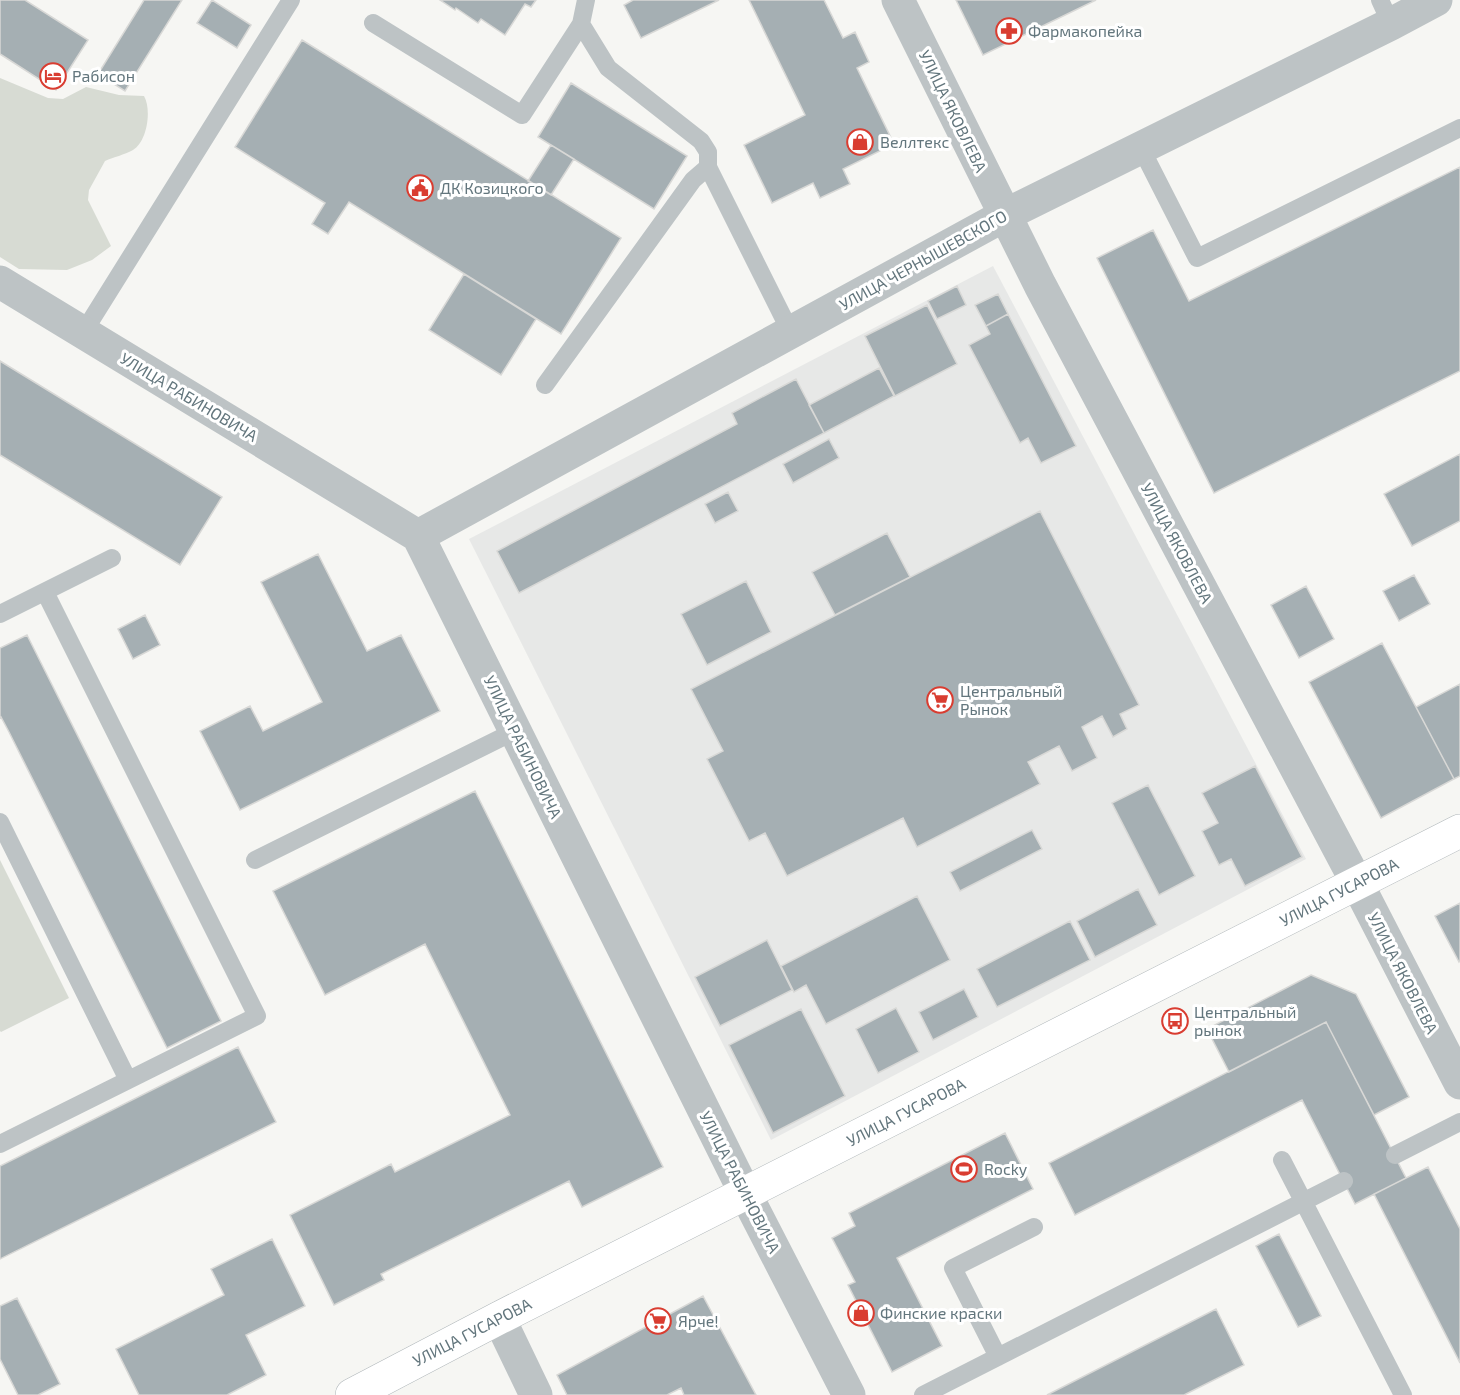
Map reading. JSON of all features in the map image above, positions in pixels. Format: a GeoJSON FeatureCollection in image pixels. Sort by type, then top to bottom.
{"type":"FeatureCollection","features":[{"type":"Feature","properties":{"kind":"main road","name":"УЛИЦА ГУСАРОВА"},"geometry":{"type":"LineString","coordinates":[[352,1395],[499,1318],[1460,831]]}},
{"type":"Feature","properties":{"kind":"street","name":"УЛИЦА ЯКОВЛЕВА"},"geometry":{"type":"LineString","coordinates":[[898,0],[1040,285],[1357,883],[1460,1083]]}},
{"type":"Feature","properties":{"kind":"street","name":"УЛИЦА ЧЕРНЫШЕВСКОГО"},"geometry":{"type":"LineString","coordinates":[[418,536],[1005,216],[1141,147],[1385,12],[1436,0]]}},
{"type":"Feature","properties":{"kind":"street","name":"УЛИЦА РАБИНОВИЧА"},"geometry":{"type":"LineString","coordinates":[[0,282],[418,536],[745,1193],[849,1395]]}},
{"type":"Feature","properties":{"kind":"street"},"geometry":{"type":"LineString","coordinates":[[499,1318],[536,1395]]}},
{"type":"Feature","properties":{"kind":"lane"},"geometry":{"type":"LineString","coordinates":[[84,333],[291,0]]}},
{"type":"Feature","properties":{"kind":"lane"},"geometry":{"type":"LineString","coordinates":[[374,22],[522,115],[581,24],[586,0]]}},
{"type":"Feature","properties":{"kind":"lane"},"geometry":{"type":"LineString","coordinates":[[581,24],[608,68],[701,141],[708,153],[708,167],[791,333]]}},
{"type":"Feature","properties":{"kind":"lane"},"geometry":{"type":"LineString","coordinates":[[1141,147],[1197,258],[1460,128]]}},
{"type":"Feature","properties":{"kind":"lane"},"geometry":{"type":"LineString","coordinates":[[545,385],[693,180],[708,167]]}},
{"type":"Feature","properties":{"kind":"lane"},"geometry":{"type":"LineString","coordinates":[[0,614],[112,558]]}},
{"type":"Feature","properties":{"kind":"lane"},"geometry":{"type":"LineString","coordinates":[[0,1144],[257,1016],[45,592]]}},
{"type":"Feature","properties":{"kind":"lane"},"geometry":{"type":"LineString","coordinates":[[255,860],[515,731]]}},
{"type":"Feature","properties":{"kind":"lane"},"geometry":{"type":"LineString","coordinates":[[0,822],[128,1080]]}},
{"type":"Feature","properties":{"kind":"lane"},"geometry":{"type":"LineString","coordinates":[[1395,1155],[1460,1122]]}},
{"type":"Feature","properties":{"kind":"lane"},"geometry":{"type":"LineString","coordinates":[[1282,1160],[1403,1395]]}},
{"type":"Feature","properties":{"kind":"lane"},"geometry":{"type":"LineString","coordinates":[[924,1395],[1344,1181]]}},
{"type":"Feature","properties":{"kind":"lane"},"geometry":{"type":"LineString","coordinates":[[998,1357],[953,1268],[1034,1227]]}},
{"type":"Feature","properties":{"kind":"shaded area"},"geometry":{"type":"Polygon","coordinates":[[[0,78],[48,98],[63,99],[86,87],[119,95],[144,96],[148,117],[142,140],[133,150],[105,161],[89,190],[88,200],[111,246],[92,260],[67,270],[19,269],[0,257],[0,78]]]}},
{"type":"Feature","properties":{"kind":"shaded area","name":"Центральный рынок"},"geometry":{"type":"Polygon","coordinates":[[[993,266],[1306,859],[771,1140],[469,539],[993,266]]]}},
{"type":"Feature","properties":{"kind":"shaded area"},"geometry":{"type":"Polygon","coordinates":[[[0,860],[69,998],[1,1032],[0,1031],[0,860]]]}},
{"type":"Feature","properties":{"kind":"building"},"geometry":{"type":"Polygon","coordinates":[[[0,0],[25,0],[88,40],[56,90],[0,54],[0,0]]]}},
{"type":"Feature","properties":{"kind":"building"},"geometry":{"type":"Polygon","coordinates":[[[144,0],[182,0],[125,91],[98,74],[144,0]]]}},
{"type":"Feature","properties":{"kind":"building"},"geometry":{"type":"Polygon","coordinates":[[[212,0],[251,25],[237,48],[197,23],[212,0]]]}},
{"type":"Feature","properties":{"kind":"building"},"geometry":{"type":"Polygon","coordinates":[[[440,0],[536,0],[531,7],[525,4],[505,35],[481,19],[478,23],[440,0]]]}},
{"type":"Feature","properties":{"kind":"building"},"geometry":{"type":"Polygon","coordinates":[[[633,0],[719,0],[641,38],[624,5],[633,0]]]}},
{"type":"Feature","properties":{"kind":"building"},"geometry":{"type":"Polygon","coordinates":[[[749,0],[824,0],[843,38],[855,32],[869,62],[857,68],[894,144],[843,169],[850,184],[820,198],[813,183],[772,203],[744,145],[805,115],[749,0]]]}},
{"type":"Feature","properties":{"kind":"building"},"geometry":{"type":"Polygon","coordinates":[[[956,0],[1096,0],[983,55],[956,0]]]}},
{"type":"Feature","properties":{"kind":"building","name":"ДК Козицкого"},"geometry":{"type":"Polygon","coordinates":[[[302,40],[621,238],[561,334],[349,202],[328,234],[312,224],[325,203],[235,147],[302,40]]]}},
{"type":"Feature","properties":{"kind":"building"},"geometry":{"type":"Polygon","coordinates":[[[571,83],[687,156],[654,209],[538,137],[571,83]]]}},
{"type":"Feature","properties":{"kind":"building"},"geometry":{"type":"Polygon","coordinates":[[[551,145],[574,159],[551,195],[528,181],[551,145]]]}},
{"type":"Feature","properties":{"kind":"building"},"geometry":{"type":"Polygon","coordinates":[[[1460,167],[1460,371],[1214,493],[1097,258],[1153,230],[1189,301],[1460,167]]]}},
{"type":"Feature","properties":{"kind":"building"},"geometry":{"type":"Polygon","coordinates":[[[464,274],[536,319],[501,375],[429,330],[464,274]]]}},
{"type":"Feature","properties":{"kind":"building"},"geometry":{"type":"Polygon","coordinates":[[[957,286],[966,305],[937,319],[928,301],[957,286]]]}},
{"type":"Feature","properties":{"kind":"building"},"geometry":{"type":"Polygon","coordinates":[[[998,294],[1008,314],[986,326],[975,305],[998,294]]]}},
{"type":"Feature","properties":{"kind":"building"},"geometry":{"type":"Polygon","coordinates":[[[927,305],[957,364],[895,396],[865,336],[927,305]]]}},
{"type":"Feature","properties":{"kind":"building"},"geometry":{"type":"Polygon","coordinates":[[[1008,314],[1076,446],[1041,463],[1028,438],[1020,443],[969,345],[990,334],[986,326],[1008,314]]]}},
{"type":"Feature","properties":{"kind":"building"},"geometry":{"type":"Polygon","coordinates":[[[0,361],[222,497],[180,565],[0,455],[0,361]]]}},
{"type":"Feature","properties":{"kind":"building"},"geometry":{"type":"Polygon","coordinates":[[[879,368],[894,396],[824,433],[809,405],[879,368]]]}},
{"type":"Feature","properties":{"kind":"building"},"geometry":{"type":"Polygon","coordinates":[[[796,379],[824,433],[519,593],[497,551],[737,424],[732,413],[796,379]]]}},
{"type":"Feature","properties":{"kind":"building"},"geometry":{"type":"Polygon","coordinates":[[[829,439],[839,458],[793,483],[783,464],[829,439]]]}},
{"type":"Feature","properties":{"kind":"building"},"geometry":{"type":"Polygon","coordinates":[[[1460,454],[1460,521],[1412,546],[1384,494],[1460,454]]]}},
{"type":"Feature","properties":{"kind":"building"},"geometry":{"type":"Polygon","coordinates":[[[728,492],[738,511],[715,523],[705,504],[728,492]]]}},
{"type":"Feature","properties":{"kind":"building"},"geometry":{"type":"Polygon","coordinates":[[[1040,511],[1139,705],[1120,714],[1127,729],[1113,737],[1102,716],[1082,727],[1097,758],[1072,771],[1059,746],[1028,762],[1040,784],[917,847],[903,818],[787,876],[765,833],[749,841],[707,759],[723,751],[691,689],[1040,511]]]}},
{"type":"Feature","properties":{"kind":"building"},"geometry":{"type":"Polygon","coordinates":[[[887,533],[910,577],[835,615],[812,572],[887,533]]]}},
{"type":"Feature","properties":{"kind":"building"},"geometry":{"type":"Polygon","coordinates":[[[318,554],[367,651],[401,635],[440,711],[240,810],[200,731],[250,706],[263,731],[322,702],[261,582],[318,554]]]}},
{"type":"Feature","properties":{"kind":"building"},"geometry":{"type":"Polygon","coordinates":[[[1414,575],[1430,604],[1399,621],[1383,591],[1414,575]]]}},
{"type":"Feature","properties":{"kind":"building"},"geometry":{"type":"Polygon","coordinates":[[[746,581],[771,632],[707,665],[681,614],[746,581]]]}},
{"type":"Feature","properties":{"kind":"building"},"geometry":{"type":"Polygon","coordinates":[[[1306,586],[1334,639],[1299,658],[1271,605],[1306,586]]]}},
{"type":"Feature","properties":{"kind":"building"},"geometry":{"type":"Polygon","coordinates":[[[145,615],[160,645],[133,659],[118,629],[145,615]]]}},
{"type":"Feature","properties":{"kind":"building"},"geometry":{"type":"Polygon","coordinates":[[[27,635],[221,1021],[167,1048],[0,718],[0,648],[27,635]]]}},
{"type":"Feature","properties":{"kind":"building"},"geometry":{"type":"Polygon","coordinates":[[[1382,643],[1454,779],[1381,818],[1309,682],[1382,643]]]}},
{"type":"Feature","properties":{"kind":"building"},"geometry":{"type":"Polygon","coordinates":[[[1460,684],[1460,776],[1454,779],[1416,707],[1460,684]]]}},
{"type":"Feature","properties":{"kind":"building"},"geometry":{"type":"Polygon","coordinates":[[[1255,766],[1302,857],[1245,886],[1231,859],[1219,865],[1202,831],[1218,823],[1202,793],[1255,766]]]}},
{"type":"Feature","properties":{"kind":"building"},"geometry":{"type":"Polygon","coordinates":[[[1148,785],[1195,876],[1159,895],[1112,803],[1148,785]]]}},
{"type":"Feature","properties":{"kind":"building"},"geometry":{"type":"Polygon","coordinates":[[[475,791],[663,1167],[582,1207],[569,1181],[381,1274],[384,1280],[334,1305],[290,1215],[391,1164],[395,1172],[510,1115],[425,944],[325,995],[273,891],[475,791]]]}},
{"type":"Feature","properties":{"kind":"building"},"geometry":{"type":"Polygon","coordinates":[[[1032,830],[1042,849],[960,891],[950,872],[1032,830]]]}},
{"type":"Feature","properties":{"kind":"building"},"geometry":{"type":"Polygon","coordinates":[[[1138,889],[1157,925],[1095,957],[1077,921],[1138,889]]]}},
{"type":"Feature","properties":{"kind":"building"},"geometry":{"type":"Polygon","coordinates":[[[917,896],[950,960],[826,1024],[806,985],[794,992],[781,966],[917,896]]]}},
{"type":"Feature","properties":{"kind":"building"},"geometry":{"type":"Polygon","coordinates":[[[1460,903],[1460,961],[1459,962],[1435,916],[1460,903]]]}},
{"type":"Feature","properties":{"kind":"building"},"geometry":{"type":"Polygon","coordinates":[[[1070,921],[1090,960],[997,1007],[977,969],[1070,921]]]}},
{"type":"Feature","properties":{"kind":"building"},"geometry":{"type":"Polygon","coordinates":[[[767,940],[792,990],[720,1026],[695,977],[767,940]]]}},
{"type":"Feature","properties":{"kind":"building"},"geometry":{"type":"Polygon","coordinates":[[[1311,975],[1356,994],[1409,1097],[1374,1115],[1326,1022],[1229,1072],[1207,1029],[1311,975]]]}},
{"type":"Feature","properties":{"kind":"building"},"geometry":{"type":"Polygon","coordinates":[[[964,989],[978,1017],[933,1040],[919,1012],[964,989]]]}},
{"type":"Feature","properties":{"kind":"building"},"geometry":{"type":"Polygon","coordinates":[[[896,1008],[919,1052],[878,1073],[856,1029],[896,1008]]]}},
{"type":"Feature","properties":{"kind":"building"},"geometry":{"type":"Polygon","coordinates":[[[801,1009],[845,1096],[773,1133],[729,1045],[801,1009]]]}},
{"type":"Feature","properties":{"kind":"building"},"geometry":{"type":"Polygon","coordinates":[[[1326,1022],[1406,1178],[1355,1204],[1302,1100],[1075,1215],[1049,1163],[1326,1022]]]}},
{"type":"Feature","properties":{"kind":"building"},"geometry":{"type":"Polygon","coordinates":[[[238,1047],[276,1122],[0,1259],[0,1166],[238,1047]]]}},
{"type":"Feature","properties":{"kind":"building"},"geometry":{"type":"Polygon","coordinates":[[[1005,1133],[1033,1189],[897,1258],[942,1346],[892,1372],[848,1285],[855,1282],[832,1238],[855,1226],[849,1213],[1005,1133]]]}},
{"type":"Feature","properties":{"kind":"building"},"geometry":{"type":"Polygon","coordinates":[[[1428,1167],[1460,1229],[1460,1363],[1374,1194],[1428,1167]]]}},
{"type":"Feature","properties":{"kind":"building"},"geometry":{"type":"Polygon","coordinates":[[[1279,1234],[1321,1316],[1298,1327],[1256,1246],[1279,1234]]]}},
{"type":"Feature","properties":{"kind":"building"},"geometry":{"type":"Polygon","coordinates":[[[272,1239],[305,1306],[246,1335],[266,1375],[227,1395],[139,1395],[116,1349],[224,1295],[211,1269],[272,1239]]]}},
{"type":"Feature","properties":{"kind":"building"},"geometry":{"type":"Polygon","coordinates":[[[703,1296],[756,1395],[684,1395],[681,1388],[667,1395],[567,1395],[557,1375],[703,1296]]]}},
{"type":"Feature","properties":{"kind":"building"},"geometry":{"type":"Polygon","coordinates":[[[17,1298],[60,1384],[38,1395],[18,1395],[0,1359],[0,1306],[17,1298]]]}},
{"type":"Feature","properties":{"kind":"building"},"geometry":{"type":"Polygon","coordinates":[[[1216,1309],[1244,1365],[1184,1395],[1047,1395],[1216,1309]]]}},
{"type":"Feature","properties":{"kind":"place","name":"Фармакопейка"},"geometry":{"type":"Point","coordinates":[1009,31]}},
{"type":"Feature","properties":{"kind":"place","name":"Рабисон"},"geometry":{"type":"Point","coordinates":[53,76]}},
{"type":"Feature","properties":{"kind":"place","name":"Веллтекс"},"geometry":{"type":"Point","coordinates":[860,142]}},
{"type":"Feature","properties":{"kind":"place","name":"ДК Козицкого"},"geometry":{"type":"Point","coordinates":[420,188]}},
{"type":"Feature","properties":{"kind":"place","name":"Центральный Рынок"},"geometry":{"type":"Point","coordinates":[940,700]}},
{"type":"Feature","properties":{"kind":"place","name":"Центральный рынок"},"geometry":{"type":"Point","coordinates":[1175,1021]}},
{"type":"Feature","properties":{"kind":"place","name":"Rocky"},"geometry":{"type":"Point","coordinates":[964,1169]}},
{"type":"Feature","properties":{"kind":"place","name":"Финские краски"},"geometry":{"type":"Point","coordinates":[861,1313]}},
{"type":"Feature","properties":{"kind":"place","name":"Ярче!"},"geometry":{"type":"Point","coordinates":[658,1321]}}]}
